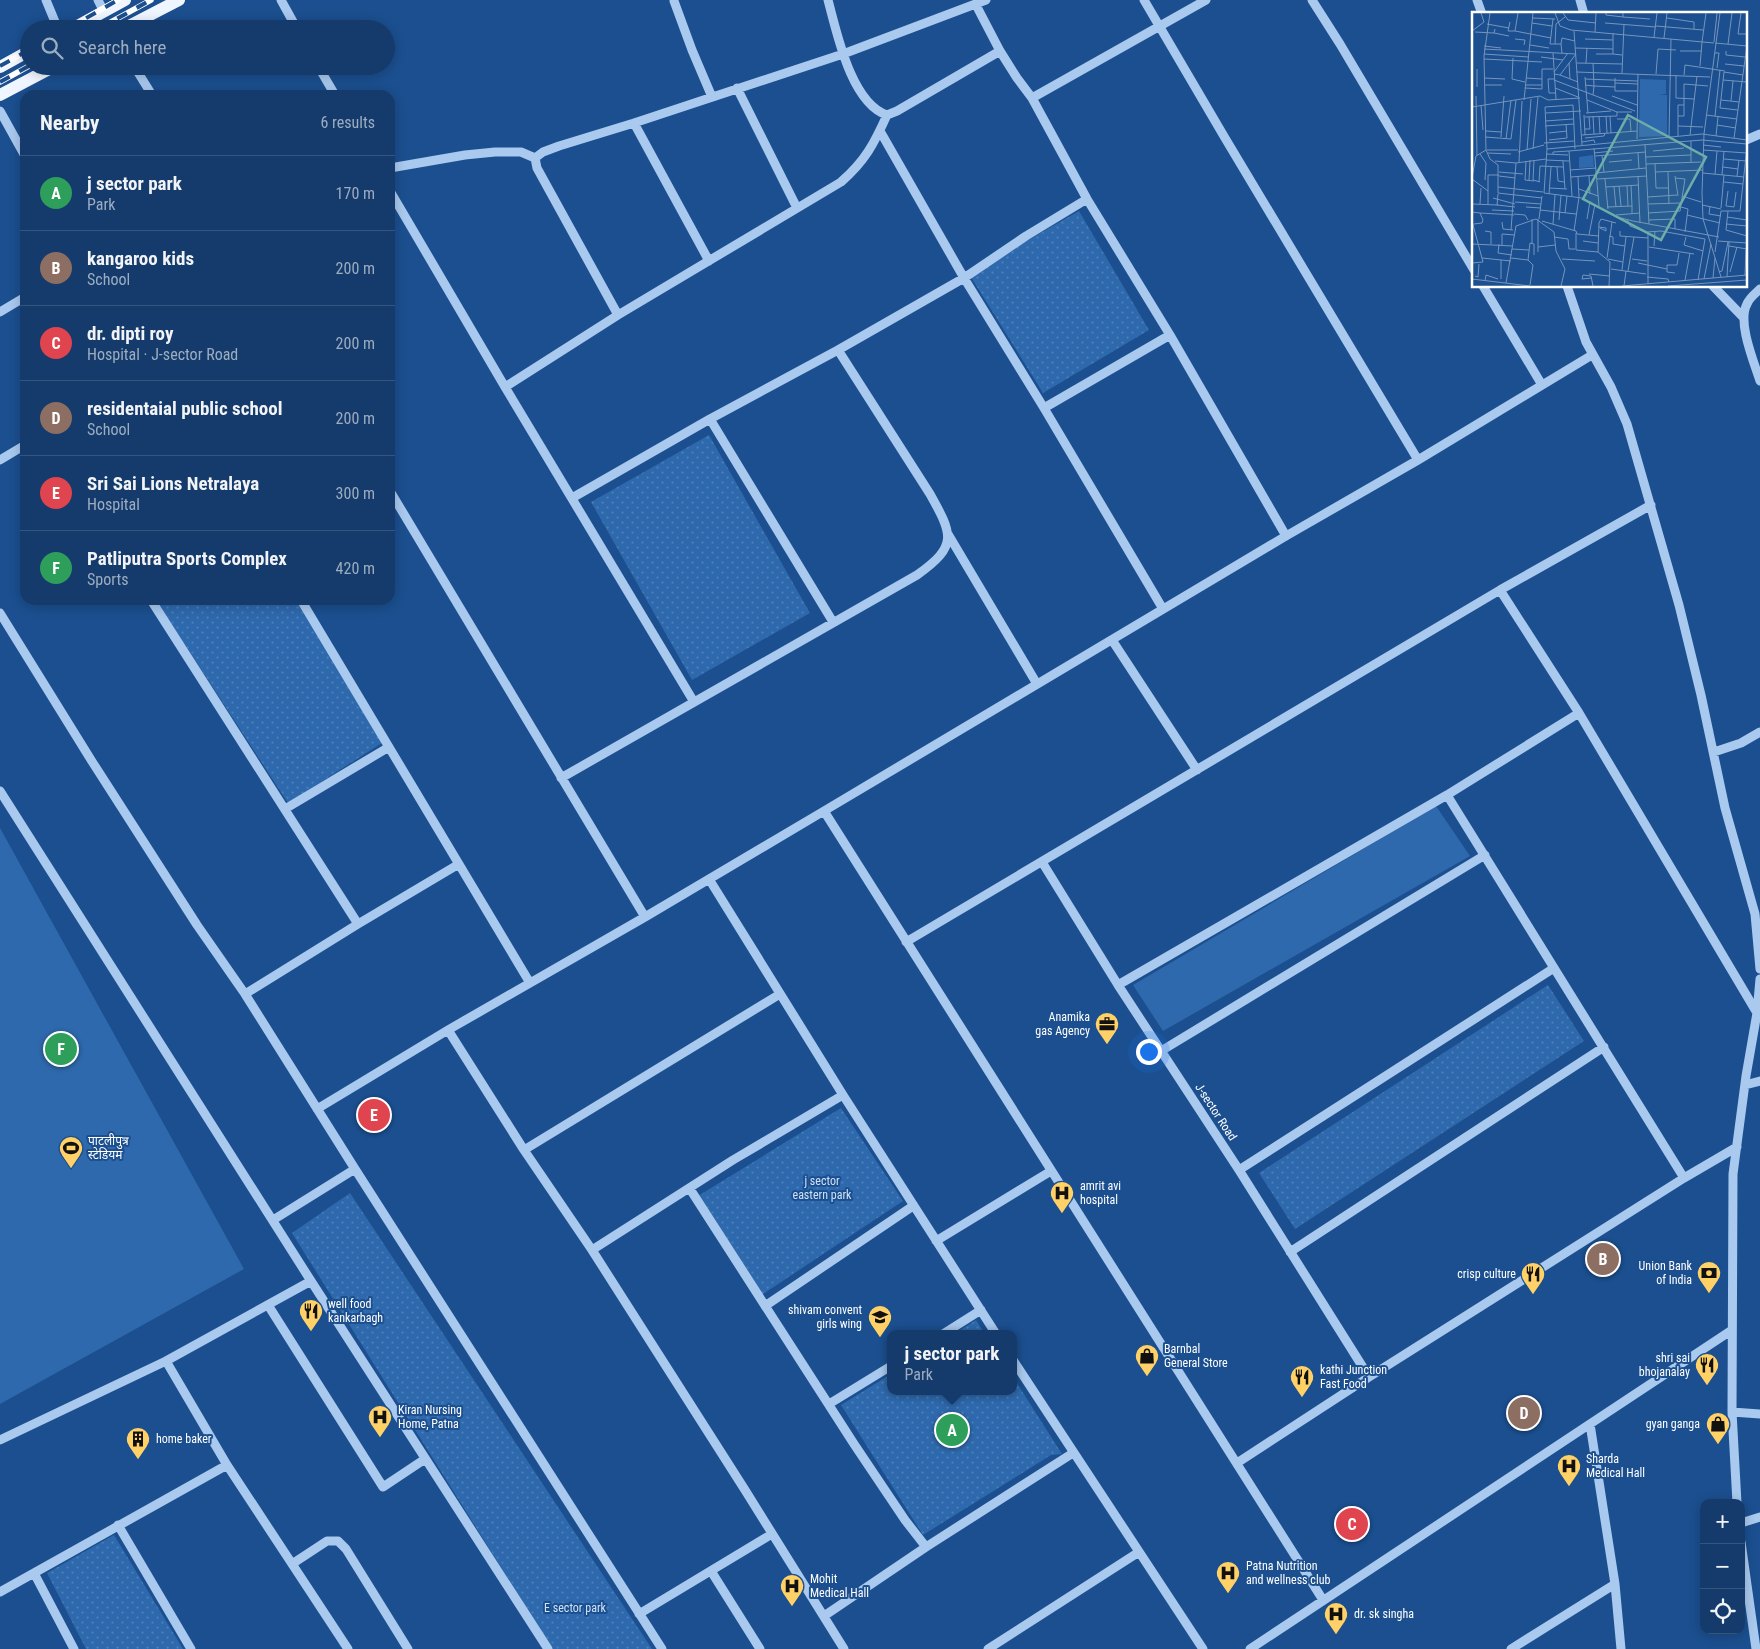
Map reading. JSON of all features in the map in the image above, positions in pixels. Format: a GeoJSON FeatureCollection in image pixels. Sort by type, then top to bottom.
{"type":"FeatureCollection","features":[{"type":"Feature","properties":{"kind":"main road"},"geometry":{"type":"LineString","coordinates":[[89,20],[125,0]]}},
{"type":"Feature","properties":{"kind":"main road"},"geometry":{"type":"LineString","coordinates":[[140,20],[179,0]]}},
{"type":"Feature","properties":{"kind":"main road"},"geometry":{"type":"LineString","coordinates":[[0,66],[20,56]]}},
{"type":"Feature","properties":{"kind":"main road"},"geometry":{"type":"LineString","coordinates":[[0,95],[39,75]]}},
{"type":"Feature","properties":{"kind":"street"},"geometry":{"type":"LineString","coordinates":[[46,0],[54,20]]}},
{"type":"Feature","properties":{"kind":"street"},"geometry":{"type":"LineString","coordinates":[[98,0],[104,12]]}},
{"type":"Feature","properties":{"kind":"street"},"geometry":{"type":"LineString","coordinates":[[281,0],[292,20]]}},
{"type":"Feature","properties":{"kind":"street"},"geometry":{"type":"LineString","coordinates":[[828,0],[843,54],[861,93],[879,112],[887,115],[1000,51]]}},
{"type":"Feature","properties":{"kind":"street"},"geometry":{"type":"LineString","coordinates":[[535,158],[542,152],[559,146],[843,54],[986,0]]}},
{"type":"Feature","properties":{"kind":"street"},"geometry":{"type":"LineString","coordinates":[[1144,0],[1224,138],[1418,460]]}},
{"type":"Feature","properties":{"kind":"street"},"geometry":{"type":"LineString","coordinates":[[1032,98],[1206,0]]}},
{"type":"Feature","properties":{"kind":"street"},"geometry":{"type":"LineString","coordinates":[[1312,0],[1472,267]]}},
{"type":"Feature","properties":{"kind":"street"},"geometry":{"type":"LineString","coordinates":[[1477,0],[1481,12]]}},
{"type":"Feature","properties":{"kind":"street"},"geometry":{"type":"LineString","coordinates":[[674,1],[712,97]]}},
{"type":"Feature","properties":{"kind":"street"},"geometry":{"type":"LineString","coordinates":[[976,5],[1000,51],[1032,98],[1087,199],[1170,335],[1286,536]]}},
{"type":"Feature","properties":{"kind":"street"},"geometry":{"type":"LineString","coordinates":[[140,75],[149,90]]}},
{"type":"Feature","properties":{"kind":"street"},"geometry":{"type":"LineString","coordinates":[[323,75],[331,90]]}},
{"type":"Feature","properties":{"kind":"street"},"geometry":{"type":"LineString","coordinates":[[737,88],[797,208]]}},
{"type":"Feature","properties":{"kind":"street"},"geometry":{"type":"LineString","coordinates":[[0,111],[20,147]]}},
{"type":"Feature","properties":{"kind":"street"},"geometry":{"type":"LineString","coordinates":[[505,387],[618,315],[841,182],[858,167],[869,151],[887,115]]}},
{"type":"Feature","properties":{"kind":"street"},"geometry":{"type":"LineString","coordinates":[[634,123],[709,260]]}},
{"type":"Feature","properties":{"kind":"street"},"geometry":{"type":"LineString","coordinates":[[880,131],[964,278],[1044,408],[1163,609]]}},
{"type":"Feature","properties":{"kind":"street"},"geometry":{"type":"LineString","coordinates":[[1748,139],[1760,134]]}},
{"type":"Feature","properties":{"kind":"street"},"geometry":{"type":"LineString","coordinates":[[395,167],[465,155],[495,152],[520,152],[535,158]]}},
{"type":"Feature","properties":{"kind":"street"},"geometry":{"type":"LineString","coordinates":[[535,158],[536,168],[618,315]]}},
{"type":"Feature","properties":{"kind":"street"},"geometry":{"type":"LineString","coordinates":[[395,199],[505,387],[694,702]]}},
{"type":"Feature","properties":{"kind":"street"},"geometry":{"type":"LineString","coordinates":[[572,498],[964,278],[1026,236],[1087,199]]}},
{"type":"Feature","properties":{"kind":"street"},"geometry":{"type":"LineString","coordinates":[[1484,288],[1542,385]]}},
{"type":"Feature","properties":{"kind":"street"},"geometry":{"type":"LineString","coordinates":[[1568,288],[1586,342],[1611,387],[1628,424],[1651,505],[1684,624],[1725,808],[1755,914],[1760,969]]}},
{"type":"Feature","properties":{"kind":"street"},"geometry":{"type":"LineString","coordinates":[[1716,288],[1744,318]]}},
{"type":"Feature","properties":{"kind":"street"},"geometry":{"type":"LineString","coordinates":[[1760,289],[1746,304],[1744,318],[1747,336],[1760,381]]}},
{"type":"Feature","properties":{"kind":"street"},"geometry":{"type":"LineString","coordinates":[[0,312],[20,301]]}},
{"type":"Feature","properties":{"kind":"street"},"geometry":{"type":"LineString","coordinates":[[1044,408],[1170,335]]}},
{"type":"Feature","properties":{"kind":"street"},"geometry":{"type":"LineString","coordinates":[[838,350],[930,494],[943,517],[948,534],[1037,684]]}},
{"type":"Feature","properties":{"kind":"street"},"geometry":{"type":"LineString","coordinates":[[317,1109],[448,1030],[824,812],[1286,536],[1418,460],[1592,354]]}},
{"type":"Feature","properties":{"kind":"street"},"geometry":{"type":"LineString","coordinates":[[710,419],[833,622]]}},
{"type":"Feature","properties":{"kind":"street"},"geometry":{"type":"LineString","coordinates":[[0,460],[20,448]]}},
{"type":"Feature","properties":{"kind":"street"},"geometry":{"type":"LineString","coordinates":[[395,499],[645,917]]}},
{"type":"Feature","properties":{"kind":"street"},"geometry":{"type":"LineString","coordinates":[[906,942],[1500,590],[1651,505]]}},
{"type":"Feature","properties":{"kind":"street"},"geometry":{"type":"LineString","coordinates":[[561,778],[901,584],[936,562],[945,549],[948,534]]}},
{"type":"Feature","properties":{"kind":"street"},"geometry":{"type":"LineString","coordinates":[[1500,590],[1579,712],[1757,1013]]}},
{"type":"Feature","properties":{"kind":"street"},"geometry":{"type":"LineString","coordinates":[[154,605],[358,924]]}},
{"type":"Feature","properties":{"kind":"street"},"geometry":{"type":"LineString","coordinates":[[304,605],[530,983]]}},
{"type":"Feature","properties":{"kind":"street"},"geometry":{"type":"LineString","coordinates":[[0,613],[93,763],[181,900],[245,994],[355,1170],[662,1649]]}},
{"type":"Feature","properties":{"kind":"street"},"geometry":{"type":"LineString","coordinates":[[1112,640],[1197,770]]}},
{"type":"Feature","properties":{"kind":"street"},"geometry":{"type":"LineString","coordinates":[[1118,985],[1447,795],[1579,712]]}},
{"type":"Feature","properties":{"kind":"street"},"geometry":{"type":"LineString","coordinates":[[1714,752],[1741,743],[1760,732]]}},
{"type":"Feature","properties":{"kind":"street"},"geometry":{"type":"LineString","coordinates":[[285,809],[389,747]]}},
{"type":"Feature","properties":{"kind":"street"},"geometry":{"type":"LineString","coordinates":[[0,791],[311,1281],[548,1649]]}},
{"type":"Feature","properties":{"kind":"street"},"geometry":{"type":"LineString","coordinates":[[1447,795],[1684,1178]]}},
{"type":"Feature","properties":{"kind":"street"},"geometry":{"type":"LineString","coordinates":[[824,812],[1323,1600]]}},
{"type":"Feature","properties":{"kind":"street"},"geometry":{"type":"LineString","coordinates":[[1161,1051],[1485,855]]}},
{"type":"Feature","properties":{"kind":"street","name":"J-sector Road"},"geometry":{"type":"LineString","coordinates":[[1042,862],[1118,985],[1239,1170],[1369,1377]]}},
{"type":"Feature","properties":{"kind":"street"},"geometry":{"type":"LineString","coordinates":[[245,994],[459,864]]}},
{"type":"Feature","properties":{"kind":"street"},"geometry":{"type":"LineString","coordinates":[[709,879],[913,1206],[994,1330]]}},
{"type":"Feature","properties":{"kind":"street"},"geometry":{"type":"LineString","coordinates":[[1239,1170],[1554,968]]}},
{"type":"Feature","properties":{"kind":"street"},"geometry":{"type":"LineString","coordinates":[[1737,1499],[1732,1412],[1732,1182],[1757,1013],[1760,979]]}},
{"type":"Feature","properties":{"kind":"street"},"geometry":{"type":"LineString","coordinates":[[524,1150],[780,994]]}},
{"type":"Feature","properties":{"kind":"street"},"geometry":{"type":"LineString","coordinates":[[448,1030],[524,1150],[592,1250],[844,1649]]}},
{"type":"Feature","properties":{"kind":"street"},"geometry":{"type":"LineString","coordinates":[[1290,1252],[1604,1047]]}},
{"type":"Feature","properties":{"kind":"street"},"geometry":{"type":"LineString","coordinates":[[1745,1085],[1760,1081]]}},
{"type":"Feature","properties":{"kind":"street"},"geometry":{"type":"LineString","coordinates":[[592,1250],[733,1160],[843,1095]]}},
{"type":"Feature","properties":{"kind":"street"},"geometry":{"type":"LineString","coordinates":[[1237,1463],[1369,1377],[1684,1178],[1737,1147]]}},
{"type":"Feature","properties":{"kind":"street"},"geometry":{"type":"LineString","coordinates":[[273,1220],[355,1170]]}},
{"type":"Feature","properties":{"kind":"street"},"geometry":{"type":"LineString","coordinates":[[936,1241],[1051,1171]]}},
{"type":"Feature","properties":{"kind":"street"},"geometry":{"type":"LineString","coordinates":[[690,1189],[905,1520],[926,1547]]}},
{"type":"Feature","properties":{"kind":"street"},"geometry":{"type":"LineString","coordinates":[[765,1306],[913,1206]]}},
{"type":"Feature","properties":{"kind":"street"},"geometry":{"type":"LineString","coordinates":[[0,1440],[166,1361],[311,1281]]}},
{"type":"Feature","properties":{"kind":"street"},"geometry":{"type":"LineString","coordinates":[[268,1306],[383,1487],[425,1459]]}},
{"type":"Feature","properties":{"kind":"street"},"geometry":{"type":"LineString","coordinates":[[948,1330],[981,1310]]}},
{"type":"Feature","properties":{"kind":"street"},"geometry":{"type":"LineString","coordinates":[[1256,1647],[1323,1600],[1732,1330]]}},
{"type":"Feature","properties":{"kind":"street"},"geometry":{"type":"LineString","coordinates":[[166,1361],[227,1465],[348,1649]]}},
{"type":"Feature","properties":{"kind":"street"},"geometry":{"type":"LineString","coordinates":[[1017,1366],[1203,1649]]}},
{"type":"Feature","properties":{"kind":"street"},"geometry":{"type":"LineString","coordinates":[[829,1404],[887,1368]]}},
{"type":"Feature","properties":{"kind":"street"},"geometry":{"type":"LineString","coordinates":[[1732,1412],[1760,1414]]}},
{"type":"Feature","properties":{"kind":"street"},"geometry":{"type":"LineString","coordinates":[[1590,1424],[1615,1584],[1621,1649]]}},
{"type":"Feature","properties":{"kind":"street"},"geometry":{"type":"LineString","coordinates":[[824,1616],[926,1547],[1073,1454]]}},
{"type":"Feature","properties":{"kind":"street"},"geometry":{"type":"LineString","coordinates":[[0,1592],[227,1465]]}},
{"type":"Feature","properties":{"kind":"street"},"geometry":{"type":"LineString","coordinates":[[1745,1522],[1760,1517]]}},
{"type":"Feature","properties":{"kind":"street"},"geometry":{"type":"LineString","coordinates":[[118,1525],[191,1649]]}},
{"type":"Feature","properties":{"kind":"street"},"geometry":{"type":"LineString","coordinates":[[639,1614],[772,1534]]}},
{"type":"Feature","properties":{"kind":"street"},"geometry":{"type":"LineString","coordinates":[[292,1564],[327,1541],[338,1541],[346,1549],[408,1649]]}},
{"type":"Feature","properties":{"kind":"street"},"geometry":{"type":"LineString","coordinates":[[1741,1544],[1756,1649]]}},
{"type":"Feature","properties":{"kind":"street"},"geometry":{"type":"LineString","coordinates":[[988,1649],[1139,1552]]}},
{"type":"Feature","properties":{"kind":"street"},"geometry":{"type":"LineString","coordinates":[[711,1571],[760,1649]]}},
{"type":"Feature","properties":{"kind":"street"},"geometry":{"type":"LineString","coordinates":[[34,1573],[74,1649]]}},
{"type":"Feature","properties":{"kind":"street"},"geometry":{"type":"LineString","coordinates":[[1511,1649],[1615,1584]]}},
{"type":"Feature","properties":{"kind":"green space"},"geometry":{"type":"Polygon","coordinates":[[[1079,211],[1149,330],[1043,393],[969,274],[1079,211]]]}},
{"type":"Feature","properties":{"kind":"green space"},"geometry":{"type":"Polygon","coordinates":[[[709,435],[810,613],[692,680],[591,502],[709,435]]]}},
{"type":"Feature","properties":{"kind":"green space"},"geometry":{"type":"Polygon","coordinates":[[[159,605],[299,605],[382,743],[288,803],[159,605]]]}},
{"type":"Feature","properties":{"kind":"green space"},"geometry":{"type":"Polygon","coordinates":[[[1436,806],[1470,856],[1163,1031],[1133,985],[1436,806]]]}},
{"type":"Feature","properties":{"kind":"green space"},"geometry":{"type":"Polygon","coordinates":[[[0,828],[244,1269],[0,1404],[0,828]]]}},
{"type":"Feature","properties":{"kind":"green space"},"geometry":{"type":"Polygon","coordinates":[[[1548,985],[1584,1041],[1295,1229],[1259,1173],[1548,985]]]}},
{"type":"Feature","properties":{"kind":"green space","name":"j sector eastern park"},"geometry":{"type":"Polygon","coordinates":[[[841,1108],[903,1201],[760,1296],[698,1196],[841,1108]]]}},
{"type":"Feature","properties":{"kind":"green space","name":"E sector park"},"geometry":{"type":"Polygon","coordinates":[[[350,1193],[652,1649],[552,1649],[292,1233],[350,1193]]]}},
{"type":"Feature","properties":{"kind":"green space"},"geometry":{"type":"Polygon","coordinates":[[[976,1320],[982,1330],[960,1330],[976,1320]]]}},
{"type":"Feature","properties":{"kind":"green space"},"geometry":{"type":"Polygon","coordinates":[[[887,1376],[887,1395],[1017,1395],[1017,1383],[1062,1454],[1051,1455],[923,1535],[841,1405],[887,1376]]]}},
{"type":"Feature","properties":{"kind":"green space"},"geometry":{"type":"Polygon","coordinates":[[[114,1535],[183,1649],[86,1649],[47,1573],[114,1535]]]}},
{"type":"Feature","properties":{"kind":"railway"},"geometry":{"type":"LineString","coordinates":[[83,20],[118,0]]}},
{"type":"Feature","properties":{"kind":"railway"},"geometry":{"type":"LineString","coordinates":[[114,20],[151,0]]}},
{"type":"Feature","properties":{"kind":"railway"},"geometry":{"type":"LineString","coordinates":[[0,66],[20,55]]}},
{"type":"Feature","properties":{"kind":"railway"},"geometry":{"type":"LineString","coordinates":[[0,82],[20,71]]}},
{"type":"Feature","properties":{"kind":"place","name":"Anamika gas Agency"},"geometry":{"type":"Point","coordinates":[1107,1045]}},
{"type":"Feature","properties":{"kind":"place","name":"Patliputra Sports Complex"},"geometry":{"type":"Point","coordinates":[61,1049]}},
{"type":"Feature","properties":{"kind":"place","name":"Sri Sai Lions Netralaya"},"geometry":{"type":"Point","coordinates":[374,1115]}},
{"type":"Feature","properties":{"kind":"place","name":"पाटलीपुत्र स्टेडियम"},"geometry":{"type":"Point","coordinates":[71,1169]}},
{"type":"Feature","properties":{"kind":"place","name":"amrit avi hospital"},"geometry":{"type":"Point","coordinates":[1062,1214]}},
{"type":"Feature","properties":{"kind":"place","name":"kangaroo kids"},"geometry":{"type":"Point","coordinates":[1603,1259]}},
{"type":"Feature","properties":{"kind":"place","name":"Union Bank of India"},"geometry":{"type":"Point","coordinates":[1709,1294]}},
{"type":"Feature","properties":{"kind":"place","name":"crisp culture"},"geometry":{"type":"Point","coordinates":[1533,1295]}},
{"type":"Feature","properties":{"kind":"place","name":"well food kankarbagh"},"geometry":{"type":"Point","coordinates":[311,1332]}},
{"type":"Feature","properties":{"kind":"place","name":"shivam convent girls wing"},"geometry":{"type":"Point","coordinates":[880,1338]}},
{"type":"Feature","properties":{"kind":"place","name":"Barnbal General Store"},"geometry":{"type":"Point","coordinates":[1147,1377]}},
{"type":"Feature","properties":{"kind":"place","name":"shri sai bhojanalay"},"geometry":{"type":"Point","coordinates":[1707,1386]}},
{"type":"Feature","properties":{"kind":"place","name":"kathi Junction Fast Food"},"geometry":{"type":"Point","coordinates":[1302,1398]}},
{"type":"Feature","properties":{"kind":"place","name":"residentaial public school"},"geometry":{"type":"Point","coordinates":[1524,1413]}},
{"type":"Feature","properties":{"kind":"place","name":"j sector park"},"geometry":{"type":"Point","coordinates":[952,1430]}},
{"type":"Feature","properties":{"kind":"place","name":"Kiran Nursing Home, Patna"},"geometry":{"type":"Point","coordinates":[380,1438]}},
{"type":"Feature","properties":{"kind":"place","name":"gyan ganga"},"geometry":{"type":"Point","coordinates":[1718,1445]}},
{"type":"Feature","properties":{"kind":"place","name":"home baker"},"geometry":{"type":"Point","coordinates":[138,1460]}},
{"type":"Feature","properties":{"kind":"place","name":"Sharda Medical Hall"},"geometry":{"type":"Point","coordinates":[1569,1487]}},
{"type":"Feature","properties":{"kind":"place","name":"dr. dipti roy"},"geometry":{"type":"Point","coordinates":[1352,1524]}},
{"type":"Feature","properties":{"kind":"place","name":"Patna Nutrition and wellness club"},"geometry":{"type":"Point","coordinates":[1228,1594]}},
{"type":"Feature","properties":{"kind":"place","name":"Mohit Medical Hall"},"geometry":{"type":"Point","coordinates":[792,1607]}},
{"type":"Feature","properties":{"kind":"place","name":"dr. sk singha"},"geometry":{"type":"Point","coordinates":[1336,1635]}}]}
